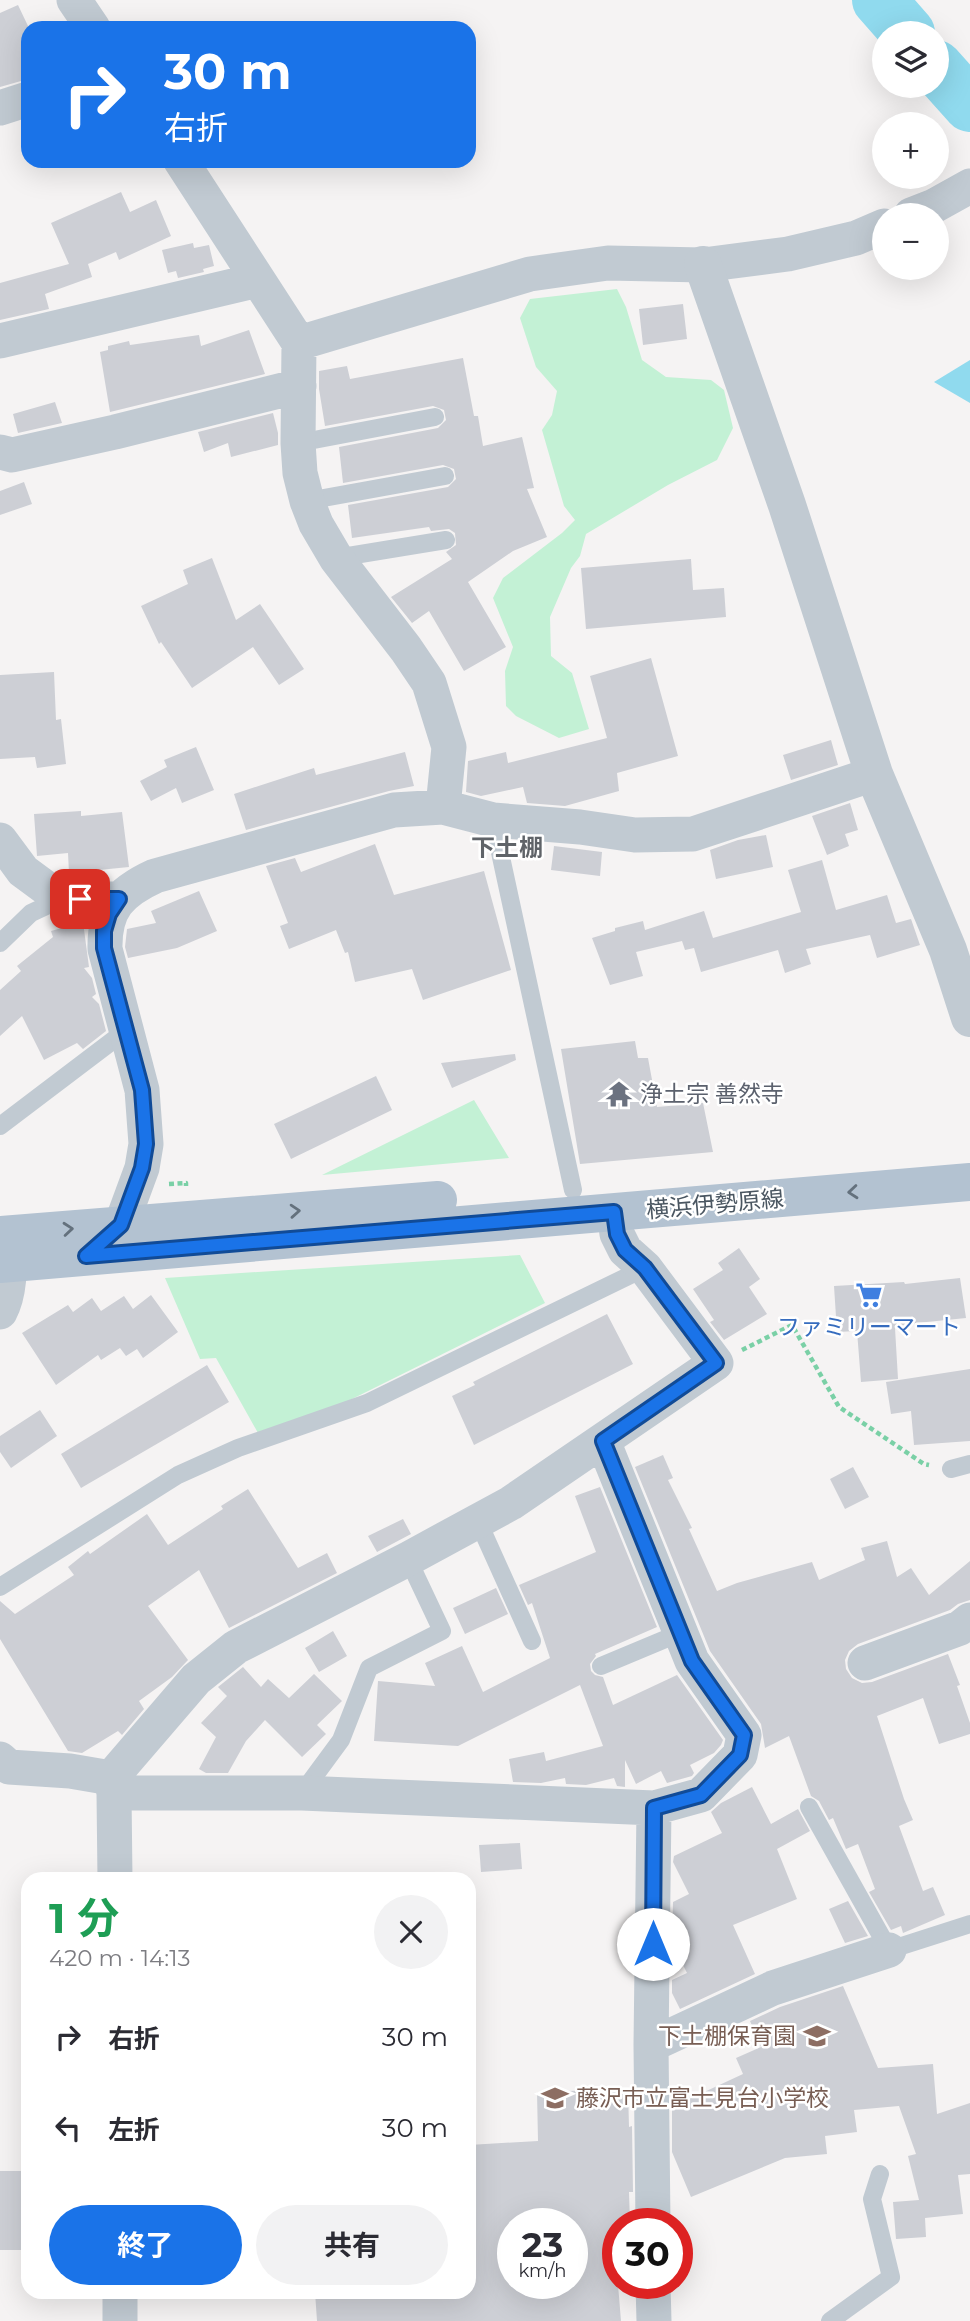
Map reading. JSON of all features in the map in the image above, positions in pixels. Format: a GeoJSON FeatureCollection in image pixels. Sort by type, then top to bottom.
{"type":"FeatureCollection","features":[{"type":"Feature","properties":{"kind":"main road","name":"横浜伊勢原線"},"geometry":{"type":"LineString","coordinates":[[4,1249],[121,1225],[970,1158]]}},
{"type":"Feature","properties":{"kind":"main road","name":"横浜伊勢原線"},"geometry":{"type":"LineString","coordinates":[[4,1249],[86,1256],[970,1182]]}},
{"type":"Feature","properties":{"kind":"street"},"geometry":{"type":"LineString","coordinates":[[74,0],[88,21]]}},
{"type":"Feature","properties":{"kind":"street"},"geometry":{"type":"LineString","coordinates":[[0,108],[21,101]]}},
{"type":"Feature","properties":{"kind":"street"},"geometry":{"type":"LineString","coordinates":[[186,168],[299,343],[298,443],[300,472],[307,501],[316,524],[336,558],[429,683],[449,747],[443,807]]}},
{"type":"Feature","properties":{"kind":"street"},"geometry":{"type":"LineString","coordinates":[[939,203],[970,186]]}},
{"type":"Feature","properties":{"kind":"street"},"geometry":{"type":"LineString","coordinates":[[299,343],[530,274],[608,263],[703,265],[788,254],[856,238],[872,231]]}},
{"type":"Feature","properties":{"kind":"street"},"geometry":{"type":"LineString","coordinates":[[703,265],[787,505],[874,774],[948,950],[970,1018]]}},
{"type":"Feature","properties":{"kind":"street"},"geometry":{"type":"LineString","coordinates":[[0,341],[258,280]]}},
{"type":"Feature","properties":{"kind":"street"},"geometry":{"type":"LineString","coordinates":[[0,452],[12,455],[25,453],[299,386]]}},
{"type":"Feature","properties":{"kind":"street"},"geometry":{"type":"LineString","coordinates":[[86,1256],[121,1225],[142,1168],[146,1144],[142,1090],[128,1029],[104,948],[104,931],[109,914],[119,899],[135,885],[155,876],[394,810],[443,807],[493,820],[580,827],[635,835],[693,834],[874,774]]}},
{"type":"Feature","properties":{"kind":"street"},"geometry":{"type":"LineString","coordinates":[[0,840],[23,871],[61,899],[119,899]]}},
{"type":"Feature","properties":{"kind":"street"},"geometry":{"type":"LineString","coordinates":[[115,1872],[113,1785],[196,1679],[236,1647],[511,1503],[716,1363],[645,1268],[625,1250],[617,1234],[614,1212]]}},
{"type":"Feature","properties":{"kind":"street"},"geometry":{"type":"LineString","coordinates":[[0,1312],[4,1306],[4,1249]]}},
{"type":"Feature","properties":{"kind":"street"},"geometry":{"type":"LineString","coordinates":[[0,1759],[9,1767],[70,1771],[113,1785],[654,1808],[701,1795],[740,1755],[744,1735],[692,1661],[603,1441]]}},
{"type":"Feature","properties":{"kind":"street"},"geometry":{"type":"LineString","coordinates":[[865,1663],[967,1635]]}},
{"type":"Feature","properties":{"kind":"street"},"geometry":{"type":"LineString","coordinates":[[653,2208],[651,2045],[654,1808]]}},
{"type":"Feature","properties":{"kind":"street"},"geometry":{"type":"LineString","coordinates":[[651,2045],[773,1988],[889,1951]]}},
{"type":"Feature","properties":{"kind":"street"},"geometry":{"type":"LineString","coordinates":[[120,2299],[120,2321]]}},
{"type":"Feature","properties":{"kind":"street"},"geometry":{"type":"LineString","coordinates":[[653,2299],[654,2321]]}},
{"type":"Feature","properties":{"kind":"lane"},"geometry":{"type":"LineString","coordinates":[[298,443],[435,417]]}},
{"type":"Feature","properties":{"kind":"lane"},"geometry":{"type":"LineString","coordinates":[[307,501],[445,476]]}},
{"type":"Feature","properties":{"kind":"lane"},"geometry":{"type":"LineString","coordinates":[[336,558],[446,540]]}},
{"type":"Feature","properties":{"kind":"lane"},"geometry":{"type":"LineString","coordinates":[[493,820],[573,1190]]}},
{"type":"Feature","properties":{"kind":"lane"},"geometry":{"type":"LineString","coordinates":[[0,943],[31,913],[61,899]]}},
{"type":"Feature","properties":{"kind":"lane"},"geometry":{"type":"LineString","coordinates":[[0,1126],[128,1029]]}},
{"type":"Feature","properties":{"kind":"lane"},"geometry":{"type":"LineString","coordinates":[[0,1587],[178,1475],[237,1448],[367,1403],[645,1268]]}},
{"type":"Feature","properties":{"kind":"lane"},"geometry":{"type":"LineString","coordinates":[[951,1469],[970,1464]]}},
{"type":"Feature","properties":{"kind":"lane"},"geometry":{"type":"LineString","coordinates":[[478,1521],[532,1641]]}},
{"type":"Feature","properties":{"kind":"lane"},"geometry":{"type":"LineString","coordinates":[[302,1793],[341,1740],[369,1668],[442,1631],[408,1559]]}},
{"type":"Feature","properties":{"kind":"lane"},"geometry":{"type":"LineString","coordinates":[[601,1666],[680,1633]]}},
{"type":"Feature","properties":{"kind":"lane"},"geometry":{"type":"LineString","coordinates":[[809,1807],[889,1951],[970,1924]]}},
{"type":"Feature","properties":{"kind":"lane"},"geometry":{"type":"LineString","coordinates":[[830,2321],[891,2277],[873,2199],[880,2174]]}},
{"type":"Feature","properties":{"kind":"path"},"geometry":{"type":"LineString","coordinates":[[716,1363],[792,1325],[839,1407],[924,1464],[951,1469]]}},
{"type":"Feature","properties":{"kind":"green space"},"geometry":{"type":"Polygon","coordinates":[[[617,289],[626,307],[642,360],[666,377],[711,380],[724,390],[733,428],[717,460],[668,485],[586,534],[580,556],[571,568],[550,617],[551,656],[572,673],[589,729],[559,738],[516,716],[506,706],[505,671],[513,647],[493,598],[503,578],[575,520],[564,506],[542,430],[552,415],[557,391],[536,367],[520,318],[530,299],[617,289]]]}},
{"type":"Feature","properties":{"kind":"green space"},"geometry":{"type":"Polygon","coordinates":[[[474,1100],[509,1158],[322,1175],[474,1100]]]}},
{"type":"Feature","properties":{"kind":"green space"},"geometry":{"type":"Polygon","coordinates":[[[520,1255],[545,1303],[344,1403],[258,1433],[216,1358],[200,1359],[165,1278],[520,1255]]]}},
{"type":"Feature","properties":{"kind":"water"},"geometry":{"type":"Polygon","coordinates":[[[970,360],[970,403],[934,382],[970,360]]]}},
{"type":"Feature","properties":{"kind":"building"},"geometry":{"type":"Polygon","coordinates":[[[18,5],[26,21],[21,21],[21,81],[0,87],[0,13],[18,5]]]}},
{"type":"Feature","properties":{"kind":"building"},"geometry":{"type":"Polygon","coordinates":[[[121,192],[130,212],[156,200],[171,236],[119,260],[116,252],[88,264],[92,277],[45,294],[49,309],[0,320],[0,283],[69,264],[51,223],[121,192]]]}},
{"type":"Feature","properties":{"kind":"building"},"geometry":{"type":"Polygon","coordinates":[[[193,243],[194,248],[209,245],[214,266],[203,269],[204,272],[178,278],[176,271],[168,273],[162,250],[193,243]]]}},
{"type":"Feature","properties":{"kind":"building"},"geometry":{"type":"Polygon","coordinates":[[[683,304],[687,339],[643,345],[639,309],[683,304]]]}},
{"type":"Feature","properties":{"kind":"building"},"geometry":{"type":"Polygon","coordinates":[[[249,330],[265,374],[110,412],[100,352],[108,350],[108,346],[129,341],[130,345],[199,335],[201,346],[249,330]]]}},
{"type":"Feature","properties":{"kind":"building"},"geometry":{"type":"Polygon","coordinates":[[[463,358],[474,416],[478,416],[483,446],[522,437],[534,488],[527,489],[547,537],[513,551],[468,582],[506,647],[464,671],[429,611],[412,623],[391,597],[452,559],[446,552],[456,545],[455,533],[449,529],[431,531],[429,527],[352,538],[348,505],[448,487],[456,479],[454,469],[443,465],[343,483],[339,447],[438,428],[446,420],[444,410],[433,406],[325,426],[319,389],[319,371],[347,366],[350,379],[463,358]]]}},
{"type":"Feature","properties":{"kind":"building"},"geometry":{"type":"Polygon","coordinates":[[[55,402],[62,423],[18,433],[13,414],[55,402]]]}},
{"type":"Feature","properties":{"kind":"building"},"geometry":{"type":"Polygon","coordinates":[[[273,413],[278,445],[231,457],[228,443],[204,452],[198,432],[273,413]]]}},
{"type":"Feature","properties":{"kind":"building"},"geometry":{"type":"Polygon","coordinates":[[[24,482],[32,504],[0,515],[0,491],[24,482]]]}},
{"type":"Feature","properties":{"kind":"building"},"geometry":{"type":"Polygon","coordinates":[[[212,558],[236,620],[260,604],[304,669],[279,685],[253,647],[192,688],[161,642],[159,644],[141,606],[188,584],[183,570],[212,558]]]}},
{"type":"Feature","properties":{"kind":"building"},"geometry":{"type":"Polygon","coordinates":[[[691,559],[693,590],[724,588],[726,617],[586,629],[581,568],[691,559]]]}},
{"type":"Feature","properties":{"kind":"building"},"geometry":{"type":"Polygon","coordinates":[[[651,658],[678,756],[617,773],[619,791],[565,806],[527,803],[523,787],[481,796],[466,792],[468,761],[506,752],[508,763],[607,738],[590,676],[651,658]]]}},
{"type":"Feature","properties":{"kind":"building"},"geometry":{"type":"Polygon","coordinates":[[[54,672],[56,720],[61,719],[66,764],[37,768],[35,757],[0,759],[0,675],[54,672]]]}},
{"type":"Feature","properties":{"kind":"building"},"geometry":{"type":"Polygon","coordinates":[[[831,740],[838,765],[791,780],[783,755],[831,740]]]}},
{"type":"Feature","properties":{"kind":"building"},"geometry":{"type":"Polygon","coordinates":[[[196,747],[214,790],[182,803],[176,788],[151,801],[140,781],[167,767],[164,760],[196,747]]]}},
{"type":"Feature","properties":{"kind":"building"},"geometry":{"type":"Polygon","coordinates":[[[405,752],[414,786],[246,830],[234,794],[314,768],[316,775],[405,752]]]}},
{"type":"Feature","properties":{"kind":"building"},"geometry":{"type":"Polygon","coordinates":[[[850,803],[858,830],[845,834],[849,846],[827,855],[812,816],[850,803]]]}},
{"type":"Feature","properties":{"kind":"building"},"geometry":{"type":"Polygon","coordinates":[[[81,811],[81,816],[122,812],[129,867],[69,873],[68,853],[37,856],[34,814],[81,811]]]}},
{"type":"Feature","properties":{"kind":"building"},"geometry":{"type":"Polygon","coordinates":[[[766,835],[773,867],[716,879],[710,850],[738,840],[766,835]]]}},
{"type":"Feature","properties":{"kind":"building"},"geometry":{"type":"Polygon","coordinates":[[[375,844],[394,895],[484,871],[511,970],[423,1000],[412,969],[355,982],[348,952],[345,953],[336,930],[289,949],[280,926],[288,923],[266,866],[295,858],[301,872],[375,844]]]}},
{"type":"Feature","properties":{"kind":"building"},"geometry":{"type":"Polygon","coordinates":[[[554,846],[602,852],[600,876],[551,870],[554,846]]]}},
{"type":"Feature","properties":{"kind":"building"},"geometry":{"type":"Polygon","coordinates":[[[822,860],[836,910],[887,895],[896,923],[911,919],[920,945],[877,958],[870,935],[806,949],[811,964],[785,973],[778,950],[701,972],[694,948],[685,950],[682,941],[636,952],[643,976],[610,985],[592,938],[615,931],[615,928],[643,921],[645,930],[704,911],[713,938],[801,912],[788,870],[822,860]]]}},
{"type":"Feature","properties":{"kind":"building"},"geometry":{"type":"Polygon","coordinates":[[[199,891],[217,931],[177,948],[128,958],[125,947],[127,929],[156,923],[151,911],[199,891]]]}},
{"type":"Feature","properties":{"kind":"building"},"geometry":{"type":"Polygon","coordinates":[[[83,922],[89,967],[84,968],[92,978],[96,994],[92,997],[99,1004],[106,1031],[83,1049],[77,1043],[44,1060],[22,1016],[0,1036],[0,990],[21,971],[17,966],[53,937],[51,931],[83,922]]]}},
{"type":"Feature","properties":{"kind":"building"},"geometry":{"type":"Polygon","coordinates":[[[635,1041],[638,1058],[648,1058],[657,1107],[703,1103],[713,1152],[580,1164],[561,1049],[635,1041]]]}},
{"type":"Feature","properties":{"kind":"building"},"geometry":{"type":"Polygon","coordinates":[[[515,1054],[516,1060],[452,1088],[441,1063],[515,1054]]]}},
{"type":"Feature","properties":{"kind":"building"},"geometry":{"type":"Polygon","coordinates":[[[376,1076],[392,1110],[291,1159],[274,1124],[376,1076]]]}},
{"type":"Feature","properties":{"kind":"building"},"geometry":{"type":"Polygon","coordinates":[[[739,1248],[760,1279],[749,1287],[767,1314],[724,1340],[710,1322],[714,1320],[693,1289],[723,1270],[718,1263],[739,1248]]]}},
{"type":"Feature","properties":{"kind":"building"},"geometry":{"type":"Polygon","coordinates":[[[960,1278],[966,1318],[907,1324],[908,1327],[895,1328],[898,1379],[861,1382],[857,1331],[837,1332],[834,1286],[905,1284],[960,1278]]]}},
{"type":"Feature","properties":{"kind":"building"},"geometry":{"type":"Polygon","coordinates":[[[151,1295],[178,1332],[143,1358],[137,1349],[126,1356],[120,1348],[101,1360],[98,1355],[56,1385],[22,1333],[68,1305],[73,1312],[92,1298],[101,1311],[124,1296],[133,1309],[151,1295]]]}},
{"type":"Feature","properties":{"kind":"building"},"geometry":{"type":"Polygon","coordinates":[[[607,1314],[633,1364],[474,1445],[452,1396],[475,1385],[473,1382],[607,1314]]]}},
{"type":"Feature","properties":{"kind":"building"},"geometry":{"type":"Polygon","coordinates":[[[207,1365],[229,1402],[81,1488],[61,1454],[207,1365]]]}},
{"type":"Feature","properties":{"kind":"building"},"geometry":{"type":"Polygon","coordinates":[[[970,1369],[970,1441],[914,1445],[911,1411],[891,1414],[886,1382],[970,1369]]]}},
{"type":"Feature","properties":{"kind":"building"},"geometry":{"type":"Polygon","coordinates":[[[40,1410],[57,1436],[11,1468],[0,1452],[0,1436],[40,1410]]]}},
{"type":"Feature","properties":{"kind":"building"},"geometry":{"type":"Polygon","coordinates":[[[663,1455],[673,1478],[668,1480],[692,1528],[689,1529],[717,1591],[812,1562],[819,1580],[865,1560],[861,1548],[887,1541],[897,1577],[911,1568],[929,1595],[970,1561],[970,1600],[858,1644],[849,1651],[845,1660],[846,1669],[852,1678],[862,1683],[872,1682],[948,1654],[960,1685],[957,1686],[970,1723],[970,1734],[939,1744],[923,1698],[877,1716],[913,1820],[899,1826],[923,1891],[933,1887],[945,1915],[903,1933],[901,1926],[891,1930],[869,1892],[875,1889],[858,1844],[846,1849],[833,1818],[829,1820],[819,1801],[811,1796],[789,1736],[765,1748],[761,1724],[710,1651],[635,1467],[663,1455]]]}},
{"type":"Feature","properties":{"kind":"building"},"geometry":{"type":"Polygon","coordinates":[[[853,1467],[869,1497],[845,1509],[830,1479],[853,1467]]]}},
{"type":"Feature","properties":{"kind":"building"},"geometry":{"type":"Polygon","coordinates":[[[600,1487],[657,1627],[595,1654],[590,1664],[591,1671],[603,1677],[613,1705],[677,1675],[723,1740],[714,1753],[690,1765],[694,1773],[692,1776],[667,1783],[661,1771],[636,1784],[625,1760],[625,1787],[617,1786],[614,1778],[586,1785],[566,1784],[565,1778],[541,1783],[513,1782],[509,1759],[544,1752],[546,1761],[603,1746],[580,1685],[458,1746],[374,1741],[378,1681],[435,1686],[425,1663],[462,1646],[483,1692],[550,1658],[532,1603],[528,1605],[519,1585],[596,1552],[575,1496],[600,1487]]]}},
{"type":"Feature","properties":{"kind":"building"},"geometry":{"type":"Polygon","coordinates":[[[248,1489],[298,1568],[327,1553],[337,1573],[229,1628],[199,1570],[148,1606],[188,1660],[172,1677],[139,1701],[144,1709],[122,1735],[118,1731],[82,1753],[68,1751],[0,1639],[0,1601],[15,1614],[74,1575],[68,1567],[88,1551],[90,1554],[147,1514],[168,1545],[248,1489]]]}},
{"type":"Feature","properties":{"kind":"building"},"geometry":{"type":"Polygon","coordinates":[[[403,1519],[411,1534],[377,1552],[368,1536],[403,1519]]]}},
{"type":"Feature","properties":{"kind":"building"},"geometry":{"type":"Polygon","coordinates":[[[496,1588],[508,1614],[465,1634],[453,1608],[496,1588]]]}},
{"type":"Feature","properties":{"kind":"building"},"geometry":{"type":"Polygon","coordinates":[[[333,1631],[347,1656],[319,1672],[305,1648],[333,1631]]]}},
{"type":"Feature","properties":{"kind":"building"},"geometry":{"type":"Polygon","coordinates":[[[243,1667],[261,1687],[268,1679],[289,1698],[314,1674],[342,1701],[317,1725],[326,1734],[302,1757],[265,1720],[246,1741],[228,1773],[206,1773],[199,1769],[216,1737],[201,1723],[227,1696],[218,1687],[243,1667]]]}},
{"type":"Feature","properties":{"kind":"building"},"geometry":{"type":"Polygon","coordinates":[[[752,1787],[771,1824],[798,1809],[810,1831],[777,1849],[797,1899],[733,1925],[755,1974],[680,2009],[672,1993],[672,1980],[687,1973],[672,1943],[673,1902],[689,1894],[673,1862],[674,1856],[722,1833],[711,1812],[721,1803],[752,1787]]]}},
{"type":"Feature","properties":{"kind":"building"},"geometry":{"type":"Polygon","coordinates":[[[520,1843],[522,1869],[481,1872],[479,1845],[520,1843]]]}},
{"type":"Feature","properties":{"kind":"building"},"geometry":{"type":"Polygon","coordinates":[[[848,1901],[868,1936],[845,1943],[829,1909],[848,1901]]]}},
{"type":"Feature","properties":{"kind":"building"},"geometry":{"type":"Polygon","coordinates":[[[843,1986],[878,2068],[933,2064],[937,2114],[970,2103],[970,2174],[958,2175],[963,2214],[925,2218],[926,2237],[896,2239],[893,2202],[919,2200],[908,2156],[916,2154],[899,2106],[854,2110],[857,2132],[825,2136],[827,2154],[785,2158],[691,2197],[672,2152],[672,2107],[743,2074],[736,2058],[761,2047],[750,2021],[780,2007],[843,1986]]]}},
{"type":"Feature","properties":{"kind":"building"},"geometry":{"type":"Polygon","coordinates":[[[628,2089],[629,2127],[632,2126],[633,2192],[629,2192],[630,2208],[602,2208],[602,2299],[619,2299],[621,2321],[317,2321],[315,2299],[476,2299],[476,2145],[538,2141],[537,2092],[628,2089]]]}},
{"type":"Feature","properties":{"kind":"building"},"geometry":{"type":"Polygon","coordinates":[[[0,2171],[21,2171],[21,2250],[0,2250],[0,2171]]]}},
{"type":"Feature","properties":{"kind":"waterway"},"geometry":{"type":"LineString","coordinates":[[879,0],[897,21]]}},
{"type":"Feature","properties":{"kind":"waterway"},"geometry":{"type":"LineString","coordinates":[[949,82],[970,105]]}},
{"type":"Feature","properties":{"kind":"place","name":"浄土宗 善然寺"},"geometry":{"type":"Point","coordinates":[619,1094]}},
{"type":"Feature","properties":{"kind":"place","name":"ファミリーマート"},"geometry":{"type":"Point","coordinates":[869,1295]}},
{"type":"Feature","properties":{"kind":"place","name":"下土棚保育園"},"geometry":{"type":"Point","coordinates":[817,2036]}},
{"type":"Feature","properties":{"kind":"place","name":"藤沢市立富士見台小学校"},"geometry":{"type":"Point","coordinates":[555,2098]}},
{"type":"Feature","properties":{"kind":"district","name":"下土棚"},"geometry":{"type":"Point","coordinates":[507,847]}},
{"type":"Feature","properties":{"kind":"route"},"geometry":{"type":"LineString","coordinates":[[80,899],[119,899],[109,914],[104,931],[104,948],[128,1029],[146,1117],[146,1144],[142,1168],[121,1225],[86,1256],[614,1212],[617,1234],[625,1250],[645,1268],[716,1363],[603,1441],[692,1661],[744,1735],[740,1755],[701,1795],[654,1808],[653,1944]]}}]}
